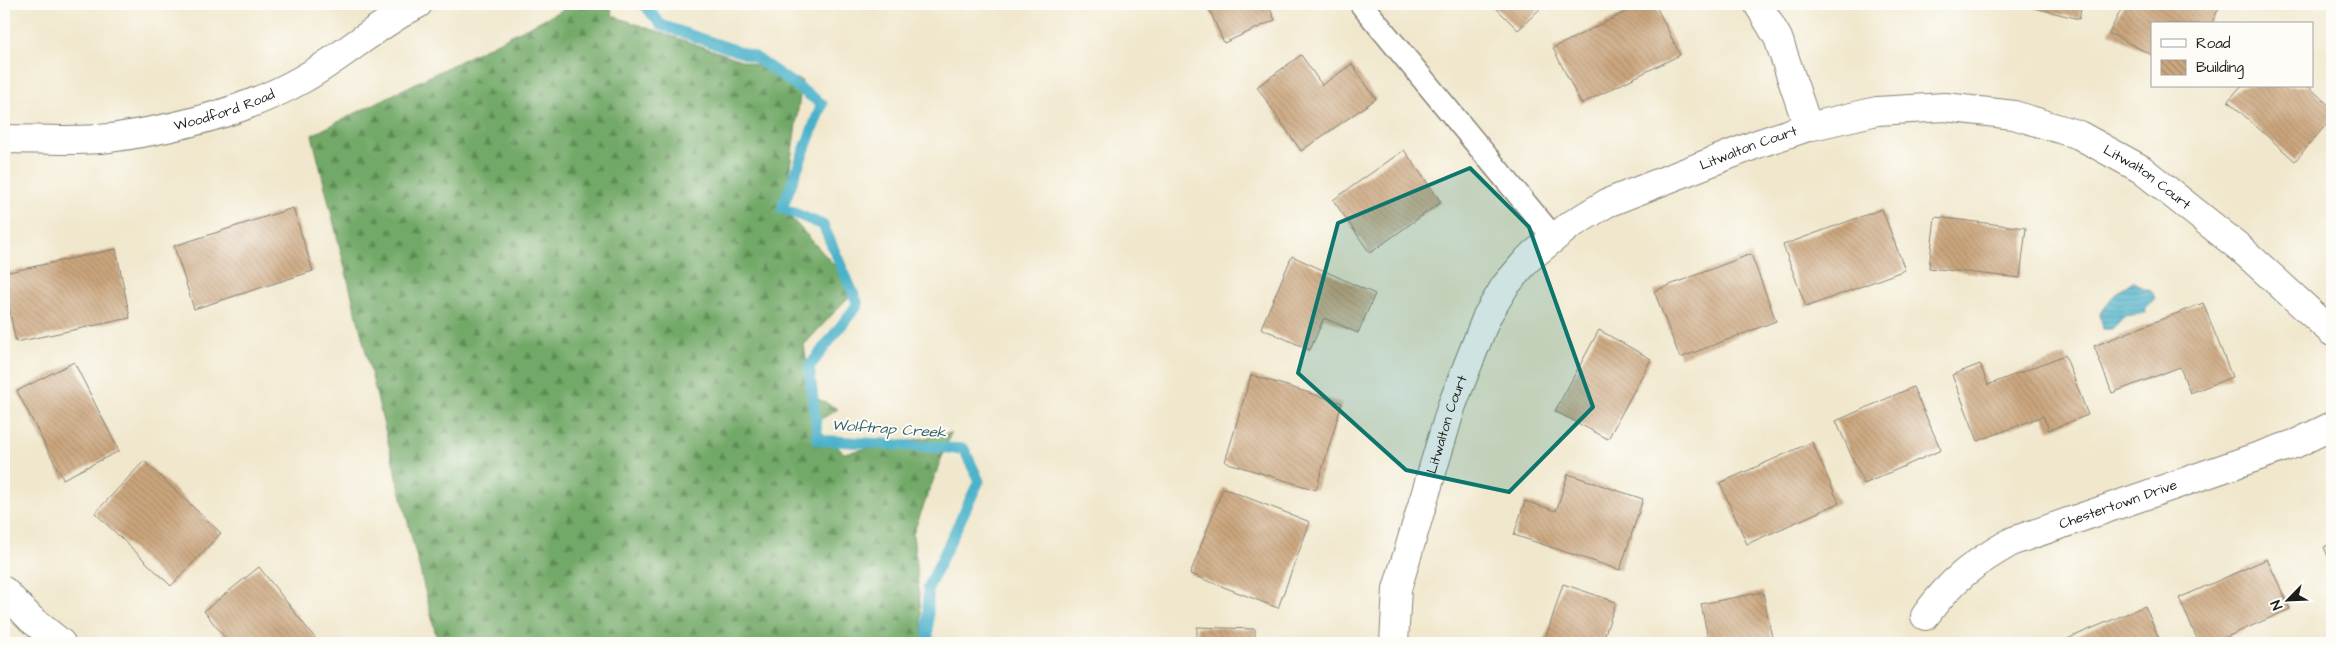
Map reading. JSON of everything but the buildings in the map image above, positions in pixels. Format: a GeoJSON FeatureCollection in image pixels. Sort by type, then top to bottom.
{"type":"FeatureCollection","features":[{"type":"Feature","properties":{"kind":"street","name":"Woodford Road"},"geometry":{"type":"LineString","coordinates":[[4,139],[109,138],[188,122],[257,101],[302,80],[400,13],[418,4]]}},
{"type":"Feature","properties":{"kind":"street"},"geometry":{"type":"LineString","coordinates":[[1758,4],[1778,38],[1808,127]]}},
{"type":"Feature","properties":{"kind":"street","name":"Litwalton Court"},"geometry":{"type":"LineString","coordinates":[[1394,643],[1397,589],[1452,405],[1487,316],[1505,286],[1528,259],[1569,226],[1620,196],[1808,127],[1877,111],[1945,107],[2014,116],[2079,134],[2141,169],[2240,248],[2332,332]]}},
{"type":"Feature","properties":{"kind":"street","name":"Chestertown Drive"},"geometry":{"type":"LineString","coordinates":[[1925,616],[1940,595],[1975,563],[2013,541],[2297,443],[2332,426]]}},
{"type":"Feature","properties":{"kind":"street"},"geometry":{"type":"LineString","coordinates":[[4,590],[31,619],[61,643]]}},
{"type":"Feature","properties":{"kind":"lane"},"geometry":{"type":"LineString","coordinates":[[1361,4],[1554,238]]}},
{"type":"Feature","properties":{"kind":"highlighted area"},"geometry":{"type":"Polygon","coordinates":[[[1470,168],[1529,227],[1593,407],[1509,492],[1406,470],[1298,373],[1338,223],[1470,168]]]}},
{"type":"Feature","properties":{"kind":"green space"},"geometry":{"type":"Polygon","coordinates":[[[574,4],[610,4],[613,16],[802,81],[784,210],[856,289],[804,345],[812,396],[838,409],[813,424],[844,453],[951,433],[913,534],[924,643],[438,643],[312,135],[574,4]]]}},
{"type":"Feature","properties":{"kind":"water"},"geometry":{"type":"Polygon","coordinates":[[[2133,281],[2139,286],[2151,290],[2155,298],[2144,310],[2146,313],[2125,316],[2112,329],[2103,329],[2100,314],[2117,292],[2133,281]]]}},
{"type":"Feature","properties":{"kind":"waterway","name":"Wolftrap Creek"},"geometry":{"type":"LineString","coordinates":[[644,4],[661,25],[755,57],[822,104],[782,208],[823,225],[858,304],[809,367],[818,440],[964,449],[979,481],[928,588],[928,643]]}}]}
